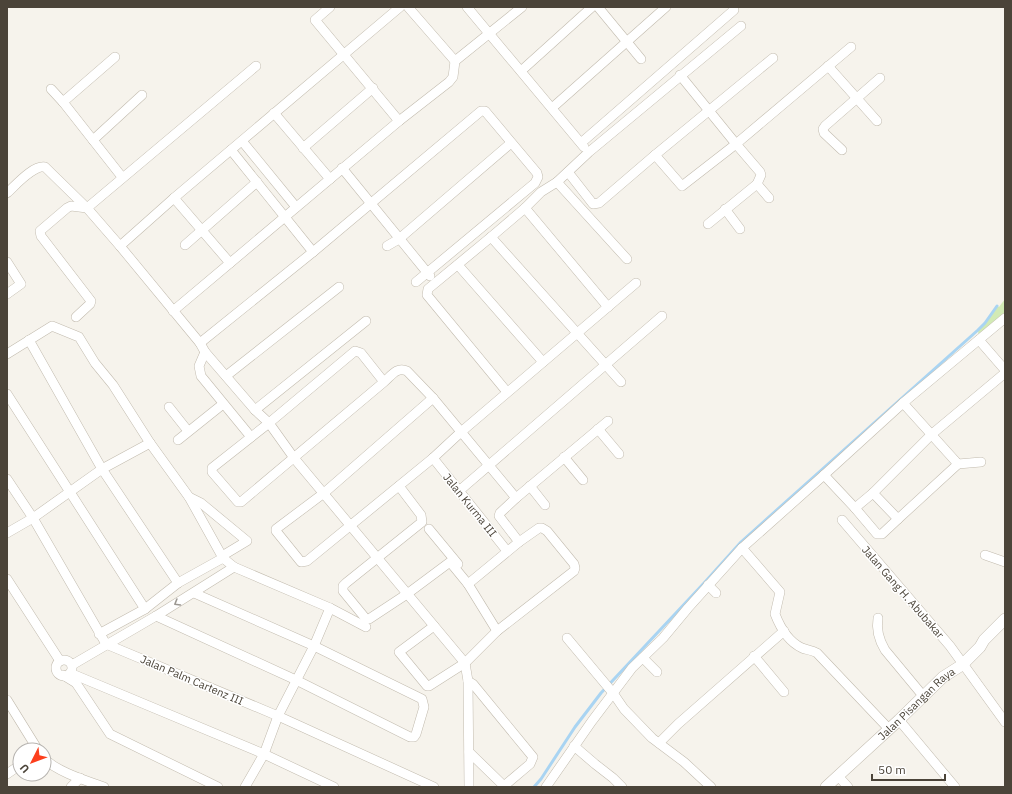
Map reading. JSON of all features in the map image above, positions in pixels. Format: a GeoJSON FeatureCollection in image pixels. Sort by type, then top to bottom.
{"type":"FeatureCollection","features":[{"type":"Feature","properties":{"kind":"street"},"geometry":{"type":"LineString","coordinates":[[330,7],[315,20],[399,121]]}},
{"type":"Feature","properties":{"kind":"street"},"geometry":{"type":"LineString","coordinates":[[120,246],[174,198],[400,7]]}},
{"type":"Feature","properties":{"kind":"street"},"geometry":{"type":"LineString","coordinates":[[408,7],[455,61]]}},
{"type":"Feature","properties":{"kind":"street"},"geometry":{"type":"LineString","coordinates":[[467,7],[589,152]]}},
{"type":"Feature","properties":{"kind":"street"},"geometry":{"type":"LineString","coordinates":[[173,311],[342,168],[449,82],[453,77],[455,61],[522,7]]}},
{"type":"Feature","properties":{"kind":"street"},"geometry":{"type":"LineString","coordinates":[[521,71],[592,7]]}},
{"type":"Feature","properties":{"kind":"street"},"geometry":{"type":"LineString","coordinates":[[598,7],[641,59]]}},
{"type":"Feature","properties":{"kind":"street"},"geometry":{"type":"LineString","coordinates":[[552,108],[666,7]]}},
{"type":"Feature","properties":{"kind":"street"},"geometry":{"type":"LineString","coordinates":[[581,143],[734,10]]}},
{"type":"Feature","properties":{"kind":"street"},"geometry":{"type":"LineString","coordinates":[[507,392],[427,295],[428,289],[492,237],[541,192],[557,182],[589,152],[680,75],[741,26]]}},
{"type":"Feature","properties":{"kind":"street"},"geometry":{"type":"LineString","coordinates":[[655,155],[682,186],[736,144],[851,47]]}},
{"type":"Feature","properties":{"kind":"street"},"geometry":{"type":"LineString","coordinates":[[63,102],[115,57]]}},
{"type":"Feature","properties":{"kind":"street"},"geometry":{"type":"LineString","coordinates":[[568,172],[593,204],[596,204],[708,110],[773,58]]}},
{"type":"Feature","properties":{"kind":"street"},"geometry":{"type":"LineString","coordinates":[[76,317],[90,304],[91,301],[41,236],[40,231],[71,206],[87,208],[122,177],[256,66]]}},
{"type":"Feature","properties":{"kind":"street"},"geometry":{"type":"LineString","coordinates":[[828,66],[877,121]]}},
{"type":"Feature","properties":{"kind":"street"},"geometry":{"type":"LineString","coordinates":[[680,75],[761,175],[757,184],[708,224]]}},
{"type":"Feature","properties":{"kind":"street"},"geometry":{"type":"LineString","coordinates":[[842,150],[824,133],[823,129],[880,78]]}},
{"type":"Feature","properties":{"kind":"street"},"geometry":{"type":"LineString","coordinates":[[304,148],[373,88]]}},
{"type":"Feature","properties":{"kind":"street"},"geometry":{"type":"LineString","coordinates":[[51,89],[122,177]]}},
{"type":"Feature","properties":{"kind":"street"},"geometry":{"type":"LineString","coordinates":[[93,140],[142,95]]}},
{"type":"Feature","properties":{"kind":"street"},"geometry":{"type":"LineString","coordinates":[[200,343],[371,204],[481,110],[485,111],[537,172],[538,177],[535,183],[416,282]]}},
{"type":"Feature","properties":{"kind":"street"},"geometry":{"type":"LineString","coordinates":[[274,113],[330,179]]}},
{"type":"Feature","properties":{"kind":"street"},"geometry":{"type":"LineString","coordinates":[[242,142],[296,207]]}},
{"type":"Feature","properties":{"kind":"street"},"geometry":{"type":"LineString","coordinates":[[387,246],[399,239],[511,143]]}},
{"type":"Feature","properties":{"kind":"street"},"geometry":{"type":"LineString","coordinates":[[231,150],[313,252]]}},
{"type":"Feature","properties":{"kind":"street"},"geometry":{"type":"LineString","coordinates":[[7,193],[34,169],[40,166],[45,167],[87,208],[200,343],[205,352],[255,410],[269,423],[294,458],[378,556],[407,594],[465,663],[468,681],[470,787]]}},
{"type":"Feature","properties":{"kind":"street"},"geometry":{"type":"LineString","coordinates":[[342,168],[436,282]]}},
{"type":"Feature","properties":{"kind":"street"},"geometry":{"type":"LineString","coordinates":[[185,245],[257,182]]}},
{"type":"Feature","properties":{"kind":"street"},"geometry":{"type":"LineString","coordinates":[[557,182],[627,259]]}},
{"type":"Feature","properties":{"kind":"street"},"geometry":{"type":"LineString","coordinates":[[535,183],[541,192]]}},
{"type":"Feature","properties":{"kind":"street"},"geometry":{"type":"LineString","coordinates":[[757,184],[770,198]]}},
{"type":"Feature","properties":{"kind":"street"},"geometry":{"type":"LineString","coordinates":[[174,198],[230,263]]}},
{"type":"Feature","properties":{"kind":"street"},"geometry":{"type":"LineString","coordinates":[[525,208],[608,307]]}},
{"type":"Feature","properties":{"kind":"street"},"geometry":{"type":"LineString","coordinates":[[725,209],[740,229]]}},
{"type":"Feature","properties":{"kind":"street"},"geometry":{"type":"LineString","coordinates":[[492,237],[621,382]]}},
{"type":"Feature","properties":{"kind":"street"},"geometry":{"type":"LineString","coordinates":[[7,262],[21,284],[7,294]]}},
{"type":"Feature","properties":{"kind":"street"},"geometry":{"type":"LineString","coordinates":[[458,265],[543,362]]}},
{"type":"Feature","properties":{"kind":"street"},"geometry":{"type":"LineString","coordinates":[[433,398],[324,493],[276,528],[276,531],[301,562],[307,561],[433,458],[507,392],[636,283]]}},
{"type":"Feature","properties":{"kind":"street"},"geometry":{"type":"LineString","coordinates":[[226,376],[339,287]]}},
{"type":"Feature","properties":{"kind":"street"},"geometry":{"type":"LineString","coordinates":[[459,491],[662,316]]}},
{"type":"Feature","properties":{"kind":"street"},"geometry":{"type":"LineString","coordinates":[[546,787],[574,746],[632,668],[663,638],[742,548],[824,476],[903,403],[1005,318]]}},
{"type":"Feature","properties":{"kind":"street"},"geometry":{"type":"LineString","coordinates":[[255,410],[366,321]]}},
{"type":"Feature","properties":{"kind":"street"},"geometry":{"type":"LineString","coordinates":[[7,354],[52,326],[79,337],[95,363],[113,384],[150,443],[189,497],[223,557],[234,567],[330,608],[366,627]]}},
{"type":"Feature","properties":{"kind":"street"},"geometry":{"type":"LineString","coordinates":[[29,340],[102,469],[178,583]]}},
{"type":"Feature","properties":{"kind":"street"},"geometry":{"type":"LineString","coordinates":[[855,508],[873,493],[932,434],[1005,371],[979,340]]}},
{"type":"Feature","properties":{"kind":"street"},"geometry":{"type":"LineString","coordinates":[[384,382],[361,353],[355,351],[269,423],[212,468],[213,474],[238,502],[241,502],[384,382],[398,369],[403,369],[407,371],[433,398],[516,498]]}},
{"type":"Feature","properties":{"kind":"street"},"geometry":{"type":"LineString","coordinates":[[205,352],[199,366],[201,376],[251,436]]}},
{"type":"Feature","properties":{"kind":"street"},"geometry":{"type":"LineString","coordinates":[[7,394],[145,609]]}},
{"type":"Feature","properties":{"kind":"street"},"geometry":{"type":"LineString","coordinates":[[903,403],[958,464]]}},
{"type":"Feature","properties":{"kind":"street"},"geometry":{"type":"LineString","coordinates":[[178,440],[223,404]]}},
{"type":"Feature","properties":{"kind":"street"},"geometry":{"type":"LineString","coordinates":[[169,407],[188,431]]}},
{"type":"Feature","properties":{"kind":"street"},"geometry":{"type":"LineString","coordinates":[[519,542],[499,516],[516,498],[608,421]]}},
{"type":"Feature","properties":{"kind":"street"},"geometry":{"type":"LineString","coordinates":[[598,429],[619,454]]}},
{"type":"Feature","properties":{"kind":"street"},"geometry":{"type":"LineString","coordinates":[[7,533],[70,493],[102,469],[150,443]]}},
{"type":"Feature","properties":{"kind":"street"},"geometry":{"type":"LineString","coordinates":[[564,457],[583,480]]}},
{"type":"Feature","properties":{"kind":"street","name":"Jalan Kurma III"},"geometry":{"type":"LineString","coordinates":[[433,458],[507,551]]}},
{"type":"Feature","properties":{"kind":"street"},"geometry":{"type":"LineString","coordinates":[[824,476],[879,535],[882,534],[958,464],[981,462]]}},
{"type":"Feature","properties":{"kind":"street"},"geometry":{"type":"LineString","coordinates":[[7,479],[32,518],[106,644]]}},
{"type":"Feature","properties":{"kind":"street"},"geometry":{"type":"LineString","coordinates":[[399,486],[421,515],[422,522],[346,583],[343,586],[343,592],[366,619],[369,619],[407,594],[450,562],[470,582]]}},
{"type":"Feature","properties":{"kind":"street"},"geometry":{"type":"LineString","coordinates":[[530,486],[546,505]]}},
{"type":"Feature","properties":{"kind":"street"},"geometry":{"type":"LineString","coordinates":[[873,493],[898,519]]}},
{"type":"Feature","properties":{"kind":"street"},"geometry":{"type":"LineString","coordinates":[[99,634],[145,609],[178,583],[247,541],[201,503],[189,497]]}},
{"type":"Feature","properties":{"kind":"street","name":"Jalan Gang H. Abubakar"},"geometry":{"type":"LineString","coordinates":[[842,520],[950,646],[962,665],[1005,722]]}},
{"type":"Feature","properties":{"kind":"street"},"geometry":{"type":"LineString","coordinates":[[434,626],[399,652],[426,686],[429,686],[465,663],[497,631],[574,571],[575,568],[574,564],[547,531],[539,528],[507,551],[470,582]]}},
{"type":"Feature","properties":{"kind":"street"},"geometry":{"type":"LineString","coordinates":[[428,529],[470,582],[497,631]]}},
{"type":"Feature","properties":{"kind":"street"},"geometry":{"type":"LineString","coordinates":[[742,548],[780,592],[775,614],[784,631],[792,641],[803,649],[813,650],[817,653],[890,729]]}},
{"type":"Feature","properties":{"kind":"street"},"geometry":{"type":"LineString","coordinates":[[985,555],[1005,562]]}},
{"type":"Feature","properties":{"kind":"street"},"geometry":{"type":"LineString","coordinates":[[68,671],[106,644],[156,616],[234,567]]}},
{"type":"Feature","properties":{"kind":"street"},"geometry":{"type":"LineString","coordinates":[[7,579],[60,661]]}},
{"type":"Feature","properties":{"kind":"street"},"geometry":{"type":"LineString","coordinates":[[708,585],[716,593]]}},
{"type":"Feature","properties":{"kind":"street"},"geometry":{"type":"LineString","coordinates":[[156,616],[296,680],[410,737],[416,734],[424,707],[422,699],[314,646],[194,593]]}},
{"type":"Feature","properties":{"kind":"street"},"geometry":{"type":"LineString","coordinates":[[245,787],[264,754],[278,716],[314,646],[330,608]]}},
{"type":"Feature","properties":{"kind":"street"},"geometry":{"type":"LineString","coordinates":[[878,618],[877,625],[880,642],[884,650],[924,697]]}},
{"type":"Feature","properties":{"kind":"street","name":"Jalan Pisangan Raya"},"geometry":{"type":"LineString","coordinates":[[827,787],[943,678],[962,665],[1005,619]]}},
{"type":"Feature","properties":{"kind":"street"},"geometry":{"type":"LineString","coordinates":[[659,744],[678,724],[784,631]]}},
{"type":"Feature","properties":{"kind":"street"},"geometry":{"type":"LineString","coordinates":[[567,638],[613,693],[624,709],[652,738],[684,762],[711,787]]}},
{"type":"Feature","properties":{"kind":"street","name":"Jalan Palm Cartenz III"},"geometry":{"type":"LineString","coordinates":[[106,644],[278,716],[434,787]]}},
{"type":"Feature","properties":{"kind":"street"},"geometry":{"type":"LineString","coordinates":[[754,656],[784,692]]}},
{"type":"Feature","properties":{"kind":"street"},"geometry":{"type":"LineString","coordinates":[[643,658],[657,672]]}},
{"type":"Feature","properties":{"kind":"street"},"geometry":{"type":"LineString","coordinates":[[60,661],[57,668],[58,671],[68,671],[264,754],[334,787]]}},
{"type":"Feature","properties":{"kind":"street"},"geometry":{"type":"LineString","coordinates":[[60,661],[68,661],[68,671],[110,734],[218,787]]}},
{"type":"Feature","properties":{"kind":"street"},"geometry":{"type":"LineString","coordinates":[[468,681],[473,684],[533,757],[530,764],[504,786],[469,752]]}},
{"type":"Feature","properties":{"kind":"street"},"geometry":{"type":"LineString","coordinates":[[7,700],[33,742]]}},
{"type":"Feature","properties":{"kind":"street"},"geometry":{"type":"LineString","coordinates":[[899,720],[952,786]]}},
{"type":"Feature","properties":{"kind":"street"},"geometry":{"type":"LineString","coordinates":[[574,746],[622,787]]}},
{"type":"Feature","properties":{"kind":"street"},"geometry":{"type":"LineString","coordinates":[[52,764],[80,778],[104,787]]}},
{"type":"Feature","properties":{"kind":"street"},"geometry":{"type":"LineString","coordinates":[[838,776],[848,787]]}},
{"type":"Feature","properties":{"kind":"street"},"geometry":{"type":"LineString","coordinates":[[71,787],[80,778]]}},
{"type":"Feature","properties":{"kind":"green space"},"geometry":{"type":"Polygon","coordinates":[[[1005,299],[1005,318],[979,340],[978,330],[997,306],[999,307],[1005,299]]]}},
{"type":"Feature","properties":{"kind":"waterway"},"geometry":{"type":"LineString","coordinates":[[534,787],[541,779],[575,727],[601,693],[741,542],[978,330],[997,306]]}}]}
